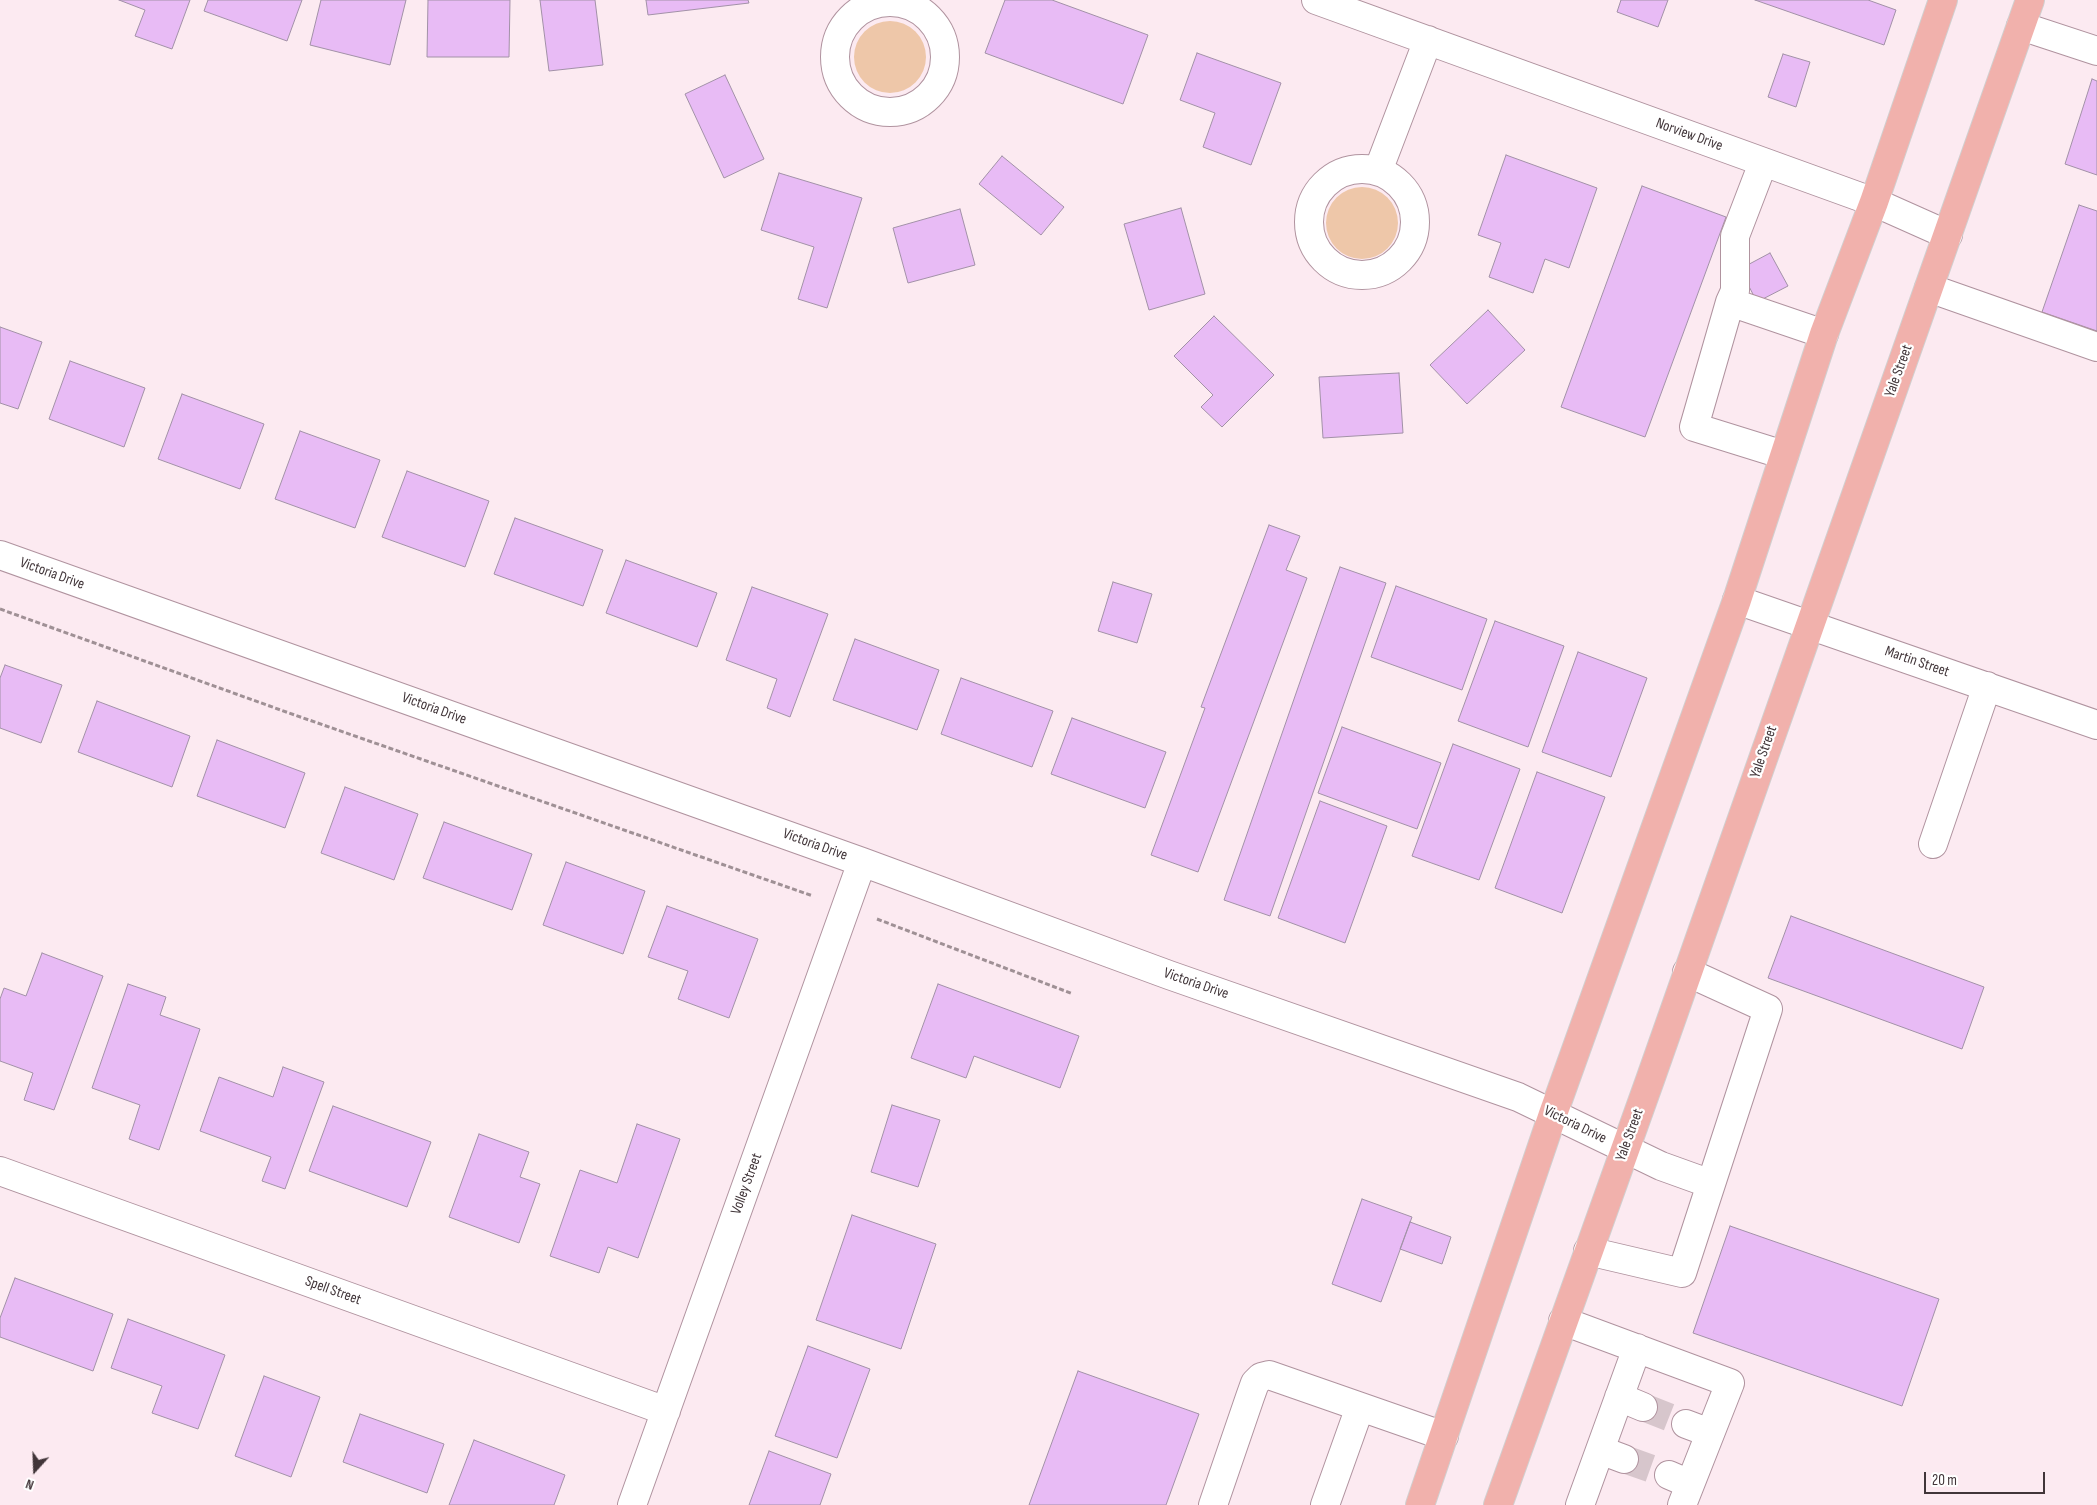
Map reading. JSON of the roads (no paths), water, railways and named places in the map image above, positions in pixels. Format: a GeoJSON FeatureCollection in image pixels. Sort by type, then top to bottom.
{"type":"FeatureCollection","features":[{"type":"Feature","properties":{"kind":"main road"},"geometry":{"type":"LineString","coordinates":[[1420,1505],[1552,1114],[1737,600],[1824,334],[1874,202],[1943,0]]}},
{"type":"Feature","properties":{"kind":"main road","name":"Yale Street"},"geometry":{"type":"LineString","coordinates":[[1498,1505],[2030,0]]}},
{"type":"Feature","properties":{"kind":"street","name":"Norview Drive"},"geometry":{"type":"LineString","coordinates":[[1316,0],[1874,202],[1948,235]]}},
{"type":"Feature","properties":{"kind":"street"},"geometry":{"type":"LineString","coordinates":[[888,2],[906,2],[922,12],[934,24],[942,39],[945,56],[943,73],[935,88],[923,101],[908,109],[890,112],[874,110],[858,102],[845,90],[837,75],[834,57],[836,40],[844,25],[856,13],[871,5],[888,2]]}},
{"type":"Feature","properties":{"kind":"street"},"geometry":{"type":"LineString","coordinates":[[2021,26],[2097,51]]}},
{"type":"Feature","properties":{"kind":"street"},"geometry":{"type":"LineString","coordinates":[[1378,171],[1428,40]]}},
{"type":"Feature","properties":{"kind":"street"},"geometry":{"type":"LineString","coordinates":[[1763,163],[1735,236],[1735,291],[1730,302],[1694,427],[1784,455]]}},
{"type":"Feature","properties":{"kind":"street"},"geometry":{"type":"LineString","coordinates":[[1929,288],[2097,347]]}},
{"type":"Feature","properties":{"kind":"street"},"geometry":{"type":"LineString","coordinates":[[1730,302],[1824,334]]}},
{"type":"Feature","properties":{"kind":"street","name":"Victoria Drive"},"geometry":{"type":"LineString","coordinates":[[0,555],[862,862],[1169,975],[1518,1097],[1661,1166],[1711,1184]]}},
{"type":"Feature","properties":{"kind":"street","name":"Martin Street"},"geometry":{"type":"LineString","coordinates":[[1737,600],[2097,725]]}},
{"type":"Feature","properties":{"kind":"street"},"geometry":{"type":"LineString","coordinates":[[1933,844],[1987,686]]}},
{"type":"Feature","properties":{"kind":"street","name":"Volley Street"},"geometry":{"type":"LineString","coordinates":[[632,1505],[862,862]]}},
{"type":"Feature","properties":{"kind":"street"},"geometry":{"type":"LineString","coordinates":[[1588,1251],[1682,1273],[1768,1009],[1687,972]]}},
{"type":"Feature","properties":{"kind":"street","name":"Spell Street"},"geometry":{"type":"LineString","coordinates":[[0,1171],[666,1411]]}},
{"type":"Feature","properties":{"kind":"street"},"geometry":{"type":"LineString","coordinates":[[1563,1321],[1730,1383],[1698,1429],[1680,1488]]}},
{"type":"Feature","properties":{"kind":"street"},"geometry":{"type":"LineString","coordinates":[[1585,1504],[1612,1455],[1631,1402],[1637,1348]]}},
{"type":"Feature","properties":{"kind":"street"},"geometry":{"type":"LineString","coordinates":[[1213,1505],[1255,1383],[1261,1378],[1269,1376],[1444,1436]]}},
{"type":"Feature","properties":{"kind":"street"},"geometry":{"type":"LineString","coordinates":[[1325,1505],[1360,1407]]}},
{"type":"Feature","properties":{"kind":"tunnel"},"geometry":{"type":"LineString","coordinates":[[1643,1407],[1686,1424]]}},
{"type":"Feature","properties":{"kind":"tunnel"},"geometry":{"type":"LineString","coordinates":[[1624,1459],[1669,1475]]}}]}
